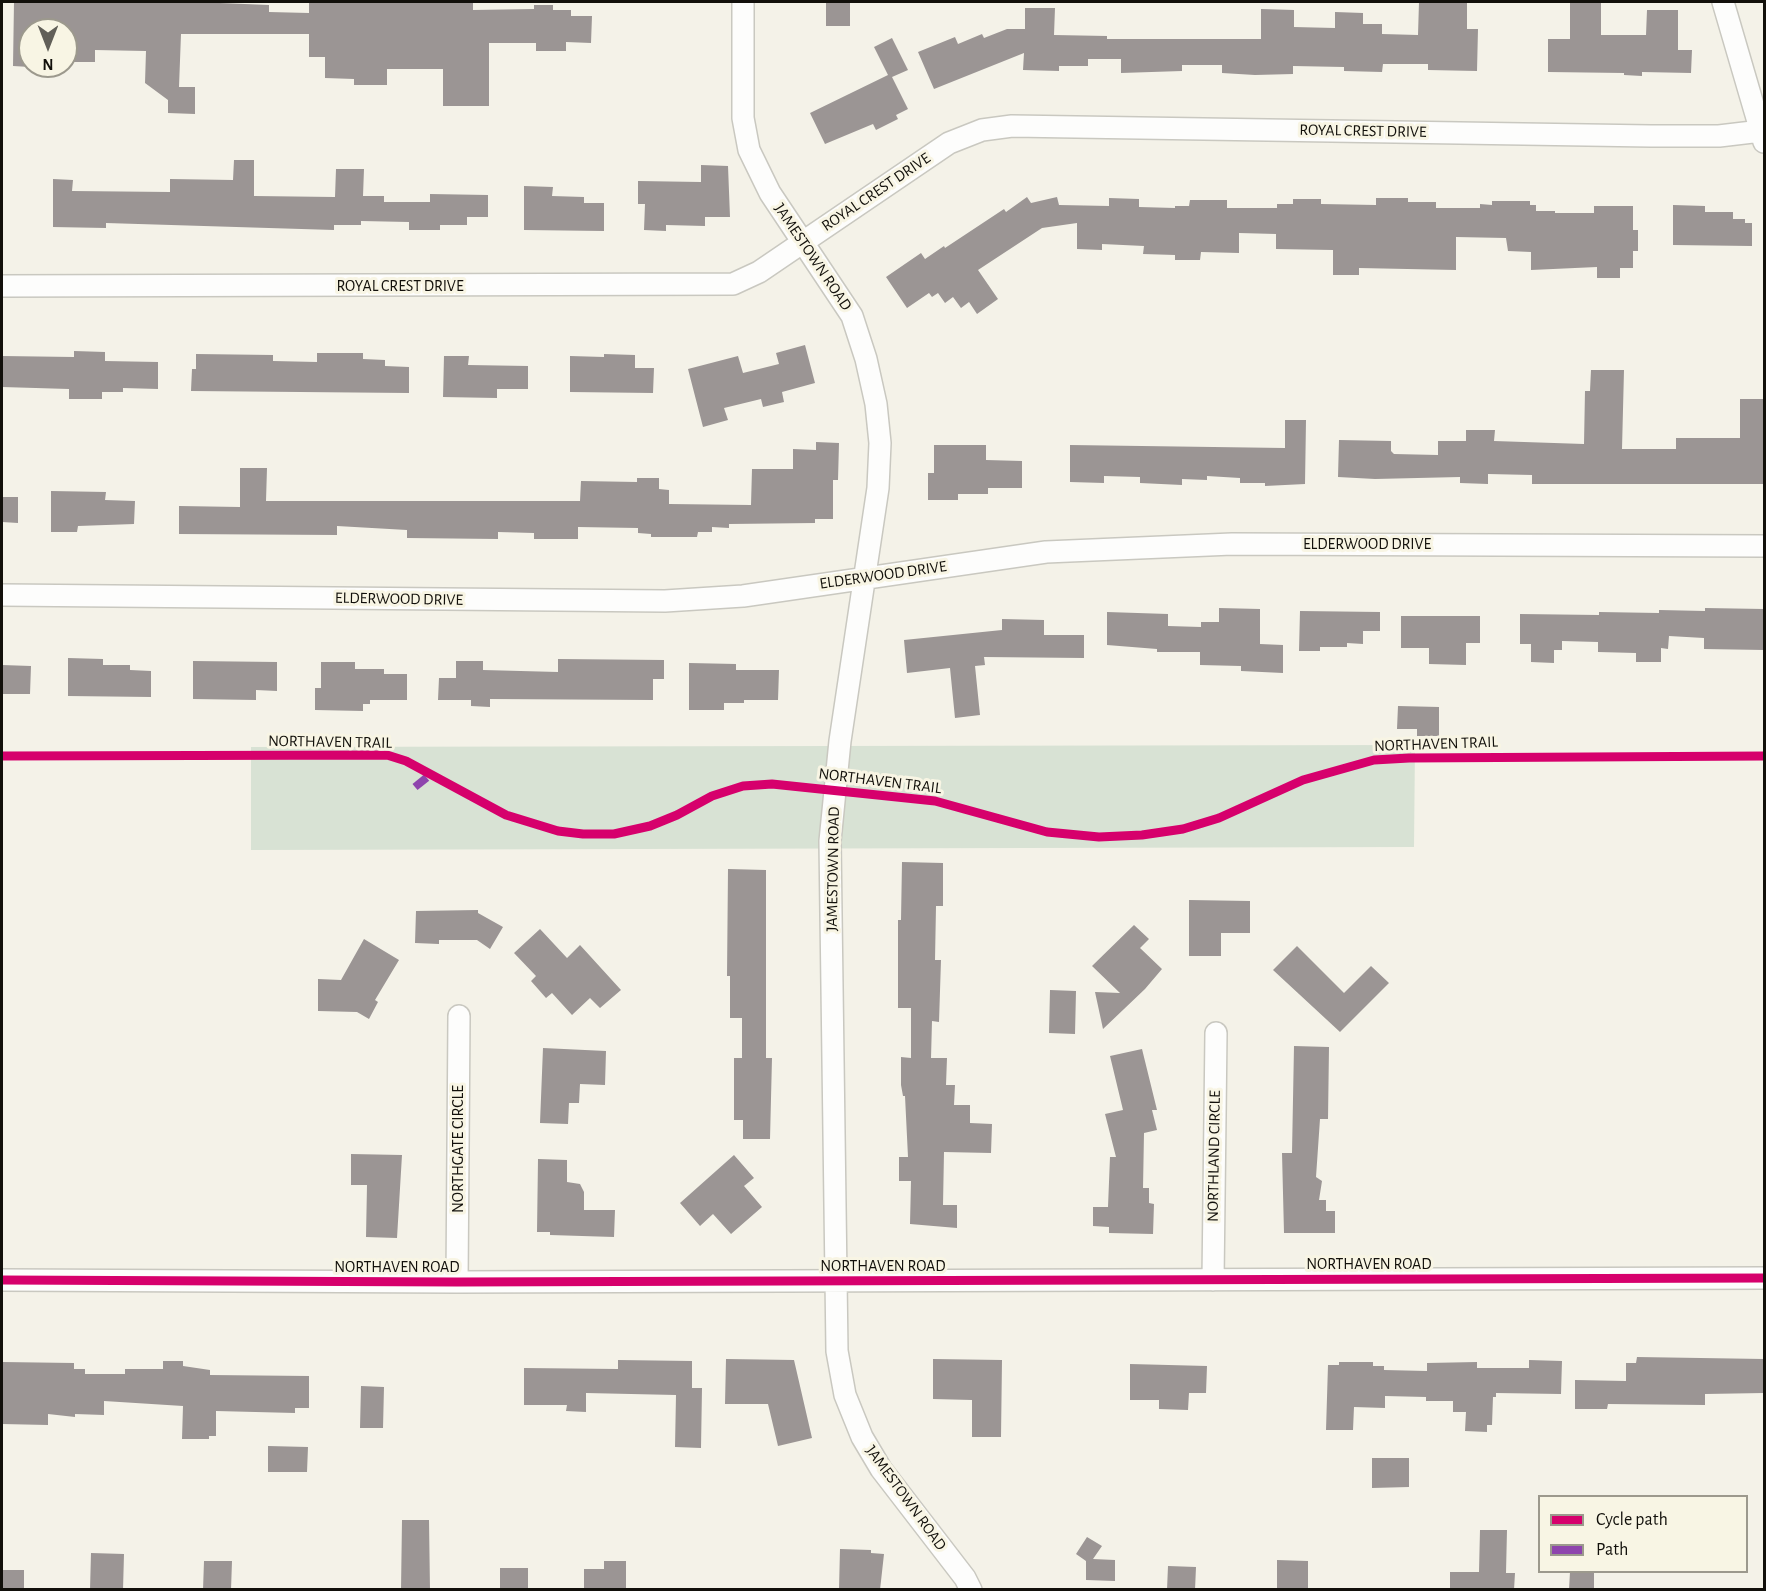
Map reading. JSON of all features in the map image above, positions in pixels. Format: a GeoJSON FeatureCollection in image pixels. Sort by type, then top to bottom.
{"type":"FeatureCollection","features":[{"type":"Feature","properties":{"kind":"street","name":"JAMESTOWN ROAD"},"geometry":{"type":"LineString","coordinates":[[743,2],[743,118],[749,150],[770,193],[852,316],[866,359],[876,404],[880,443],[878,488],[840,741],[830,841],[837,1351],[845,1395],[862,1437],[881,1469],[965,1578],[971,1590]]}},
{"type":"Feature","properties":{"kind":"street"},"geometry":{"type":"LineString","coordinates":[[1723,2],[1762,137]]}},
{"type":"Feature","properties":{"kind":"street","name":"ROYAL CREST DRIVE"},"geometry":{"type":"LineString","coordinates":[[2,286],[733,284],[759,272],[949,143],[982,130],[1012,126],[1762,137]]}},
{"type":"Feature","properties":{"kind":"street","name":"ELDERWOOD DRIVE"},"geometry":{"type":"LineString","coordinates":[[2,595],[665,601],[743,596],[1046,552],[1232,544],[1764,546]]}},
{"type":"Feature","properties":{"kind":"street","name":"NORTHGATE CIRCLE"},"geometry":{"type":"LineString","coordinates":[[457,1282],[459,1016]]}},
{"type":"Feature","properties":{"kind":"street","name":"NORTHLAND CIRCLE"},"geometry":{"type":"LineString","coordinates":[[1213,1280],[1216,1033]]}},
{"type":"Feature","properties":{"kind":"street","name":"NORTHAVEN ROAD"},"geometry":{"type":"LineString","coordinates":[[2,1280],[457,1282],[1764,1278]]}},
{"type":"Feature","properties":{"kind":"green space"},"geometry":{"type":"Polygon","coordinates":[[[1415,745],[1414,847],[251,850],[251,747],[1415,745]]]}},
{"type":"Feature","properties":{"kind":"building"},"geometry":{"type":"Polygon","coordinates":[[[14,2],[196,2],[269,5],[269,12],[309,13],[309,2],[473,2],[473,10],[534,9],[534,5],[553,5],[553,10],[571,10],[571,16],[592,16],[591,43],[566,42],[566,51],[536,51],[536,43],[489,43],[489,106],[443,106],[443,69],[387,69],[387,85],[354,85],[354,79],[325,78],[325,57],[309,57],[309,34],[181,34],[179,87],[195,87],[195,114],[168,113],[168,100],[145,83],[146,51],[95,50],[95,62],[78,62],[78,18],[18,18],[18,66],[13,66],[14,2]]]}},
{"type":"Feature","properties":{"kind":"building"},"geometry":{"type":"Polygon","coordinates":[[[826,2],[850,2],[850,26],[826,26],[826,2]]]}},
{"type":"Feature","properties":{"kind":"building"},"geometry":{"type":"Polygon","coordinates":[[[1419,2],[1467,2],[1467,29],[1478,29],[1477,71],[1428,70],[1428,64],[1383,64],[1382,72],[1344,71],[1344,67],[1293,66],[1293,74],[1255,75],[1222,73],[1222,65],[1182,65],[1182,71],[1121,73],[1121,59],[1088,59],[1088,66],[1059,66],[1059,71],[1023,70],[1024,53],[934,89],[918,52],[955,37],[958,44],[982,34],[984,38],[1007,29],[1025,29],[1025,8],[1055,8],[1054,35],[1107,36],[1107,39],[1261,39],[1261,9],[1294,10],[1294,27],[1335,28],[1335,12],[1363,13],[1363,24],[1382,24],[1382,34],[1418,35],[1419,2]]]}},
{"type":"Feature","properties":{"kind":"building"},"geometry":{"type":"Polygon","coordinates":[[[1570,2],[1601,2],[1601,35],[1646,35],[1647,10],[1678,10],[1678,50],[1692,50],[1691,73],[1642,72],[1642,76],[1624,75],[1624,73],[1548,72],[1548,39],[1570,39],[1570,2]]]}},
{"type":"Feature","properties":{"kind":"building"},"geometry":{"type":"Polygon","coordinates":[[[892,38],[908,70],[892,77],[908,109],[896,115],[898,119],[876,130],[873,124],[825,144],[810,113],[888,75],[874,47],[892,38]]]}},
{"type":"Feature","properties":{"kind":"building"},"geometry":{"type":"Polygon","coordinates":[[[234,160],[254,160],[254,196],[335,197],[336,169],[364,169],[363,196],[384,196],[384,202],[430,202],[430,194],[488,195],[488,217],[467,217],[467,225],[440,225],[440,230],[409,230],[409,222],[361,221],[361,225],[334,225],[334,230],[106,223],[106,228],[53,227],[53,179],[73,180],[72,191],[170,192],[170,179],[233,180],[234,160]]]}},
{"type":"Feature","properties":{"kind":"building"},"geometry":{"type":"Polygon","coordinates":[[[701,165],[728,166],[730,217],[705,217],[705,226],[666,225],[666,231],[644,230],[645,204],[638,204],[638,181],[701,182],[701,165]]]}},
{"type":"Feature","properties":{"kind":"building"},"geometry":{"type":"Polygon","coordinates":[[[524,186],[553,187],[552,196],[584,197],[584,203],[604,203],[604,231],[524,230],[524,186]]]}},
{"type":"Feature","properties":{"kind":"building"},"geometry":{"type":"Polygon","coordinates":[[[1027,197],[1031,203],[1057,197],[1059,205],[1109,206],[1109,198],[1139,199],[1139,207],[1175,208],[1175,206],[1189,206],[1190,200],[1227,200],[1227,208],[1277,208],[1277,204],[1293,204],[1293,199],[1321,199],[1321,204],[1376,205],[1376,198],[1408,198],[1408,202],[1436,202],[1436,208],[1480,208],[1480,204],[1492,205],[1492,201],[1530,201],[1530,205],[1536,205],[1536,211],[1555,211],[1555,213],[1594,213],[1594,206],[1633,206],[1633,230],[1638,230],[1638,251],[1633,251],[1633,268],[1620,268],[1620,278],[1597,278],[1597,267],[1531,270],[1531,252],[1508,251],[1506,238],[1456,237],[1456,270],[1359,268],[1359,275],[1333,275],[1333,250],[1276,249],[1276,234],[1239,233],[1239,253],[1201,252],[1200,260],[1175,260],[1175,255],[1143,254],[1144,246],[1102,244],[1102,250],[1077,249],[1077,223],[1042,228],[978,270],[998,299],[977,314],[969,302],[961,308],[953,297],[945,303],[938,293],[932,297],[929,293],[907,308],[886,277],[921,253],[925,259],[944,246],[945,248],[1004,209],[1006,212],[1027,197]]]}},
{"type":"Feature","properties":{"kind":"building"},"geometry":{"type":"Polygon","coordinates":[[[1673,205],[1705,206],[1705,212],[1733,212],[1733,219],[1745,219],[1745,223],[1752,223],[1752,246],[1673,245],[1673,205]]]}},
{"type":"Feature","properties":{"kind":"building"},"geometry":{"type":"Polygon","coordinates":[[[805,345],[815,383],[782,392],[784,402],[763,407],[761,399],[724,408],[728,420],[703,427],[688,369],[738,356],[743,373],[779,364],[776,353],[805,345]]]}},
{"type":"Feature","properties":{"kind":"building"},"geometry":{"type":"Polygon","coordinates":[[[74,351],[105,352],[105,361],[158,362],[158,389],[123,388],[123,392],[102,392],[102,399],[69,399],[69,389],[2,387],[2,356],[74,357],[74,351]]]}},
{"type":"Feature","properties":{"kind":"building"},"geometry":{"type":"Polygon","coordinates":[[[317,353],[363,353],[363,359],[385,360],[385,366],[409,367],[409,393],[191,391],[192,369],[196,369],[196,354],[273,355],[273,361],[317,362],[317,353]]]}},
{"type":"Feature","properties":{"kind":"building"},"geometry":{"type":"Polygon","coordinates":[[[604,354],[635,355],[635,368],[654,368],[653,393],[570,392],[570,356],[604,357],[604,354]]]}},
{"type":"Feature","properties":{"kind":"building"},"geometry":{"type":"Polygon","coordinates":[[[444,356],[469,356],[468,365],[528,366],[528,389],[497,389],[497,398],[443,397],[444,356]]]}},
{"type":"Feature","properties":{"kind":"building"},"geometry":{"type":"Polygon","coordinates":[[[1591,370],[1624,370],[1622,449],[1676,449],[1676,438],[1740,438],[1740,399],[1764,399],[1764,484],[1532,484],[1532,475],[1488,474],[1488,484],[1460,483],[1460,477],[1375,479],[1338,477],[1339,440],[1391,441],[1391,451],[1394,454],[1438,455],[1438,441],[1466,441],[1466,430],[1495,430],[1494,441],[1584,444],[1585,391],[1590,391],[1591,370]]]}},
{"type":"Feature","properties":{"kind":"building"},"geometry":{"type":"Polygon","coordinates":[[[1285,420],[1306,420],[1305,484],[1265,486],[1265,483],[1240,483],[1240,478],[1207,476],[1207,480],[1182,479],[1182,485],[1140,483],[1140,477],[1104,476],[1104,483],[1070,482],[1070,445],[1285,448],[1285,420]]]}},
{"type":"Feature","properties":{"kind":"building"},"geometry":{"type":"Polygon","coordinates":[[[816,442],[839,443],[838,480],[833,480],[833,519],[815,519],[815,523],[729,524],[729,528],[712,527],[712,532],[698,532],[697,537],[651,537],[651,534],[638,533],[638,528],[578,527],[578,539],[534,539],[534,533],[498,532],[498,539],[407,538],[407,530],[337,526],[337,535],[179,534],[179,506],[240,507],[240,468],[267,468],[266,501],[580,501],[581,481],[637,482],[637,478],[659,478],[659,489],[669,490],[669,504],[751,505],[752,469],[793,469],[793,449],[816,450],[816,442]]]}},
{"type":"Feature","properties":{"kind":"building"},"geometry":{"type":"Polygon","coordinates":[[[934,445],[986,445],[986,460],[1022,461],[1022,488],[988,488],[988,494],[958,494],[958,500],[928,500],[928,473],[934,473],[934,445]]]}},
{"type":"Feature","properties":{"kind":"building"},"geometry":{"type":"Polygon","coordinates":[[[51,491],[106,492],[105,500],[135,501],[134,524],[78,526],[77,532],[51,532],[51,491]]]}},
{"type":"Feature","properties":{"kind":"building"},"geometry":{"type":"Polygon","coordinates":[[[2,497],[18,497],[18,523],[2,522],[2,497]]]}},
{"type":"Feature","properties":{"kind":"building"},"geometry":{"type":"Polygon","coordinates":[[[1219,608],[1260,609],[1260,644],[1283,645],[1283,673],[1241,671],[1241,666],[1200,665],[1200,652],[1157,652],[1157,649],[1107,645],[1107,612],[1168,614],[1168,626],[1201,627],[1201,622],[1219,622],[1219,608]]]}},
{"type":"Feature","properties":{"kind":"building"},"geometry":{"type":"Polygon","coordinates":[[[1705,608],[1764,609],[1764,650],[1704,649],[1704,638],[1669,636],[1668,649],[1661,648],[1661,662],[1636,662],[1636,653],[1598,652],[1598,642],[1562,641],[1562,650],[1554,650],[1554,663],[1531,662],[1531,644],[1520,644],[1520,614],[1599,615],[1599,612],[1705,611],[1705,608]]]}},
{"type":"Feature","properties":{"kind":"building"},"geometry":{"type":"Polygon","coordinates":[[[1300,611],[1380,612],[1380,631],[1363,631],[1363,644],[1347,643],[1347,647],[1320,647],[1320,651],[1299,651],[1300,611]]]}},
{"type":"Feature","properties":{"kind":"building"},"geometry":{"type":"Polygon","coordinates":[[[1401,616],[1480,616],[1480,643],[1466,643],[1466,665],[1429,664],[1429,648],[1401,648],[1401,616]]]}},
{"type":"Feature","properties":{"kind":"building"},"geometry":{"type":"Polygon","coordinates":[[[1002,619],[1044,620],[1044,635],[1084,635],[1084,658],[984,657],[985,665],[975,666],[980,715],[955,718],[950,668],[907,673],[904,640],[1002,630],[1002,619]]]}},
{"type":"Feature","properties":{"kind":"building"},"geometry":{"type":"Polygon","coordinates":[[[68,658],[103,659],[103,665],[130,665],[130,670],[151,671],[151,697],[68,696],[68,658]]]}},
{"type":"Feature","properties":{"kind":"building"},"geometry":{"type":"Polygon","coordinates":[[[558,659],[664,660],[664,679],[653,679],[653,700],[490,699],[490,707],[471,706],[471,700],[438,700],[439,678],[456,678],[456,661],[483,661],[483,670],[558,672],[558,659]]]}},
{"type":"Feature","properties":{"kind":"building"},"geometry":{"type":"Polygon","coordinates":[[[193,661],[277,662],[277,691],[256,690],[256,700],[193,699],[193,661]]]}},
{"type":"Feature","properties":{"kind":"building"},"geometry":{"type":"Polygon","coordinates":[[[321,662],[355,662],[355,669],[384,669],[384,674],[407,674],[407,700],[370,700],[370,704],[363,704],[363,711],[315,710],[315,688],[321,688],[321,662]]]}},
{"type":"Feature","properties":{"kind":"building"},"geometry":{"type":"Polygon","coordinates":[[[689,663],[736,664],[736,670],[779,670],[778,700],[744,700],[744,703],[724,703],[724,710],[689,710],[689,663]]]}},
{"type":"Feature","properties":{"kind":"building"},"geometry":{"type":"Polygon","coordinates":[[[2,665],[31,666],[30,694],[2,694],[2,665]]]}},
{"type":"Feature","properties":{"kind":"building"},"geometry":{"type":"Polygon","coordinates":[[[1398,706],[1439,707],[1439,736],[1417,736],[1417,729],[1397,729],[1398,706]]]}},
{"type":"Feature","properties":{"kind":"building"},"geometry":{"type":"Polygon","coordinates":[[[902,862],[943,863],[943,906],[936,906],[935,960],[941,960],[939,1022],[932,1021],[931,1058],[947,1058],[946,1085],[955,1085],[954,1105],[970,1105],[970,1123],[992,1124],[991,1153],[944,1152],[943,1205],[957,1205],[957,1228],[910,1224],[911,1181],[899,1181],[899,1157],[908,1157],[905,1096],[903,1096],[901,1085],[901,1057],[911,1058],[911,1008],[898,1008],[898,920],[901,920],[902,862]]]}},
{"type":"Feature","properties":{"kind":"building"},"geometry":{"type":"Polygon","coordinates":[[[728,869],[766,870],[766,1058],[772,1058],[770,1139],[743,1139],[743,1120],[734,1120],[734,1058],[742,1058],[742,1018],[730,1018],[730,976],[727,976],[728,869]]]}},
{"type":"Feature","properties":{"kind":"building"},"geometry":{"type":"Polygon","coordinates":[[[1189,900],[1250,901],[1250,933],[1221,933],[1221,956],[1189,956],[1189,900]]]}},
{"type":"Feature","properties":{"kind":"building"},"geometry":{"type":"Polygon","coordinates":[[[478,910],[478,913],[503,927],[490,949],[477,940],[439,940],[439,944],[415,943],[416,911],[478,910]]]}},
{"type":"Feature","properties":{"kind":"building"},"geometry":{"type":"Polygon","coordinates":[[[1134,925],[1149,939],[1140,948],[1162,969],[1145,989],[1103,1029],[1095,992],[1120,993],[1092,966],[1134,925]]]}},
{"type":"Feature","properties":{"kind":"building"},"geometry":{"type":"Polygon","coordinates":[[[540,929],[567,958],[580,945],[621,990],[600,1008],[590,998],[572,1015],[552,993],[546,998],[531,981],[536,976],[514,953],[540,929]]]}},
{"type":"Feature","properties":{"kind":"building"},"geometry":{"type":"Polygon","coordinates":[[[364,939],[399,960],[375,1000],[378,1002],[369,1019],[357,1012],[318,1011],[318,979],[341,980],[364,939]]]}},
{"type":"Feature","properties":{"kind":"building"},"geometry":{"type":"Polygon","coordinates":[[[1297,946],[1344,993],[1371,966],[1389,983],[1340,1032],[1273,970],[1297,946]]]}},
{"type":"Feature","properties":{"kind":"building"},"geometry":{"type":"Polygon","coordinates":[[[1050,990],[1076,991],[1075,1034],[1049,1033],[1050,990]]]}},
{"type":"Feature","properties":{"kind":"building"},"geometry":{"type":"Polygon","coordinates":[[[1294,1046],[1329,1047],[1328,1119],[1320,1119],[1316,1177],[1322,1181],[1319,1200],[1326,1200],[1326,1211],[1335,1211],[1335,1233],[1284,1233],[1282,1153],[1292,1153],[1294,1046]]]}},
{"type":"Feature","properties":{"kind":"building"},"geometry":{"type":"Polygon","coordinates":[[[543,1048],[606,1051],[605,1085],[580,1084],[579,1103],[569,1103],[568,1124],[540,1123],[543,1048]]]}},
{"type":"Feature","properties":{"kind":"building"},"geometry":{"type":"Polygon","coordinates":[[[1142,1049],[1157,1110],[1152,1110],[1157,1130],[1144,1133],[1143,1188],[1149,1188],[1149,1203],[1154,1204],[1153,1234],[1109,1233],[1109,1227],[1093,1226],[1093,1207],[1108,1207],[1110,1157],[1116,1157],[1105,1114],[1123,1110],[1110,1056],[1142,1049]]]}},
{"type":"Feature","properties":{"kind":"building"},"geometry":{"type":"Polygon","coordinates":[[[351,1154],[402,1155],[397,1238],[366,1237],[367,1185],[351,1185],[351,1154]]]}},
{"type":"Feature","properties":{"kind":"building"},"geometry":{"type":"Polygon","coordinates":[[[734,1155],[754,1178],[744,1186],[762,1207],[731,1234],[713,1214],[700,1226],[680,1203],[734,1155]]]}},
{"type":"Feature","properties":{"kind":"building"},"geometry":{"type":"Polygon","coordinates":[[[538,1159],[567,1160],[567,1182],[580,1184],[584,1192],[584,1210],[615,1210],[614,1237],[550,1235],[550,1232],[537,1232],[538,1159]]]}},
{"type":"Feature","properties":{"kind":"building"},"geometry":{"type":"Polygon","coordinates":[[[1637,1357],[1764,1359],[1764,1393],[1705,1394],[1705,1405],[1608,1404],[1607,1409],[1575,1409],[1575,1380],[1626,1381],[1626,1363],[1636,1363],[1637,1357]]]}},
{"type":"Feature","properties":{"kind":"building"},"geometry":{"type":"Polygon","coordinates":[[[726,1359],[794,1360],[812,1438],[778,1446],[768,1404],[725,1404],[726,1359]]]}},
{"type":"Feature","properties":{"kind":"building"},"geometry":{"type":"Polygon","coordinates":[[[933,1359],[1002,1360],[1001,1437],[972,1437],[972,1400],[933,1399],[933,1359]]]}},
{"type":"Feature","properties":{"kind":"building"},"geometry":{"type":"Polygon","coordinates":[[[618,1360],[692,1361],[692,1388],[702,1388],[701,1448],[675,1447],[676,1395],[586,1393],[586,1412],[566,1411],[567,1405],[524,1405],[524,1368],[618,1369],[618,1360]]]}},
{"type":"Feature","properties":{"kind":"building"},"geometry":{"type":"Polygon","coordinates":[[[1529,1360],[1562,1361],[1561,1394],[1496,1393],[1496,1397],[1493,1397],[1492,1425],[1487,1425],[1487,1432],[1465,1431],[1466,1412],[1453,1412],[1453,1401],[1426,1401],[1426,1397],[1385,1396],[1385,1408],[1354,1407],[1353,1430],[1326,1430],[1328,1365],[1339,1365],[1339,1362],[1373,1362],[1373,1366],[1384,1366],[1384,1370],[1427,1371],[1427,1363],[1477,1362],[1477,1368],[1529,1368],[1529,1360]]]}},
{"type":"Feature","properties":{"kind":"building"},"geometry":{"type":"Polygon","coordinates":[[[163,1361],[183,1361],[183,1366],[210,1370],[210,1375],[309,1376],[309,1408],[295,1408],[295,1413],[216,1411],[216,1436],[209,1436],[209,1439],[182,1439],[183,1406],[104,1401],[104,1415],[75,1414],[75,1417],[48,1414],[48,1425],[2,1424],[2,1362],[74,1363],[74,1369],[85,1369],[85,1374],[125,1374],[125,1369],[163,1369],[163,1361]]]}},
{"type":"Feature","properties":{"kind":"building"},"geometry":{"type":"Polygon","coordinates":[[[1130,1364],[1207,1366],[1206,1393],[1189,1393],[1188,1410],[1159,1409],[1159,1400],[1130,1400],[1130,1364]]]}},
{"type":"Feature","properties":{"kind":"building"},"geometry":{"type":"Polygon","coordinates":[[[361,1386],[384,1387],[383,1428],[360,1428],[361,1386]]]}},
{"type":"Feature","properties":{"kind":"building"},"geometry":{"type":"Polygon","coordinates":[[[268,1446],[308,1447],[307,1472],[268,1472],[268,1446]]]}},
{"type":"Feature","properties":{"kind":"building"},"geometry":{"type":"Polygon","coordinates":[[[1372,1458],[1409,1458],[1409,1487],[1372,1488],[1372,1458]]]}},
{"type":"Feature","properties":{"kind":"building"},"geometry":{"type":"Polygon","coordinates":[[[402,1520],[429,1520],[430,1590],[401,1590],[402,1520]]]}},
{"type":"Feature","properties":{"kind":"building"},"geometry":{"type":"Polygon","coordinates":[[[1480,1530],[1507,1530],[1506,1573],[1515,1573],[1514,1590],[1450,1590],[1450,1572],[1479,1572],[1480,1530]]]}},
{"type":"Feature","properties":{"kind":"building"},"geometry":{"type":"Polygon","coordinates":[[[1087,1537],[1102,1546],[1093,1559],[1115,1560],[1115,1581],[1086,1580],[1086,1561],[1076,1554],[1087,1537]]]}},
{"type":"Feature","properties":{"kind":"building"},"geometry":{"type":"Polygon","coordinates":[[[840,1549],[871,1550],[871,1553],[884,1554],[880,1590],[839,1590],[840,1549]]]}},
{"type":"Feature","properties":{"kind":"building"},"geometry":{"type":"Polygon","coordinates":[[[91,1553],[124,1554],[123,1590],[90,1590],[91,1553]]]}},
{"type":"Feature","properties":{"kind":"building"},"geometry":{"type":"Polygon","coordinates":[[[1277,1560],[1308,1561],[1308,1590],[1277,1590],[1277,1560]]]}},
{"type":"Feature","properties":{"kind":"building"},"geometry":{"type":"Polygon","coordinates":[[[204,1561],[232,1561],[231,1590],[203,1590],[204,1561]]]}},
{"type":"Feature","properties":{"kind":"building"},"geometry":{"type":"Polygon","coordinates":[[[604,1561],[626,1561],[626,1590],[584,1590],[584,1569],[604,1569],[604,1561]]]}},
{"type":"Feature","properties":{"kind":"building"},"geometry":{"type":"Polygon","coordinates":[[[1168,1566],[1196,1567],[1195,1590],[1167,1590],[1168,1566]]]}},
{"type":"Feature","properties":{"kind":"building"},"geometry":{"type":"Polygon","coordinates":[[[500,1568],[528,1568],[528,1590],[500,1590],[500,1568]]]}},
{"type":"Feature","properties":{"kind":"building"},"geometry":{"type":"Polygon","coordinates":[[[2,1570],[24,1570],[24,1590],[2,1590],[2,1570]]]}},
{"type":"Feature","properties":{"kind":"building"},"geometry":{"type":"Polygon","coordinates":[[[1570,1573],[1594,1573],[1594,1590],[1569,1590],[1570,1573]]]}},
{"type":"Feature","properties":{"kind":"marked path"},"geometry":{"type":"LineString","coordinates":[[415,787],[431,774]]}},
{"type":"Feature","properties":{"kind":"cycle path","name":"NORTHAVEN TRAIL"},"geometry":{"type":"LineString","coordinates":[[2,756],[387,755],[406,761],[506,815],[558,831],[583,834],[614,834],[650,826],[677,815],[712,796],[743,786],[772,784],[935,801],[1047,832],[1099,837],[1142,835],[1183,829],[1219,818],[1303,780],[1374,760],[1764,756]]}},
{"type":"Feature","properties":{"kind":"cycle path"},"geometry":{"type":"LineString","coordinates":[[2,1280],[457,1282],[1764,1278]]}}]}
